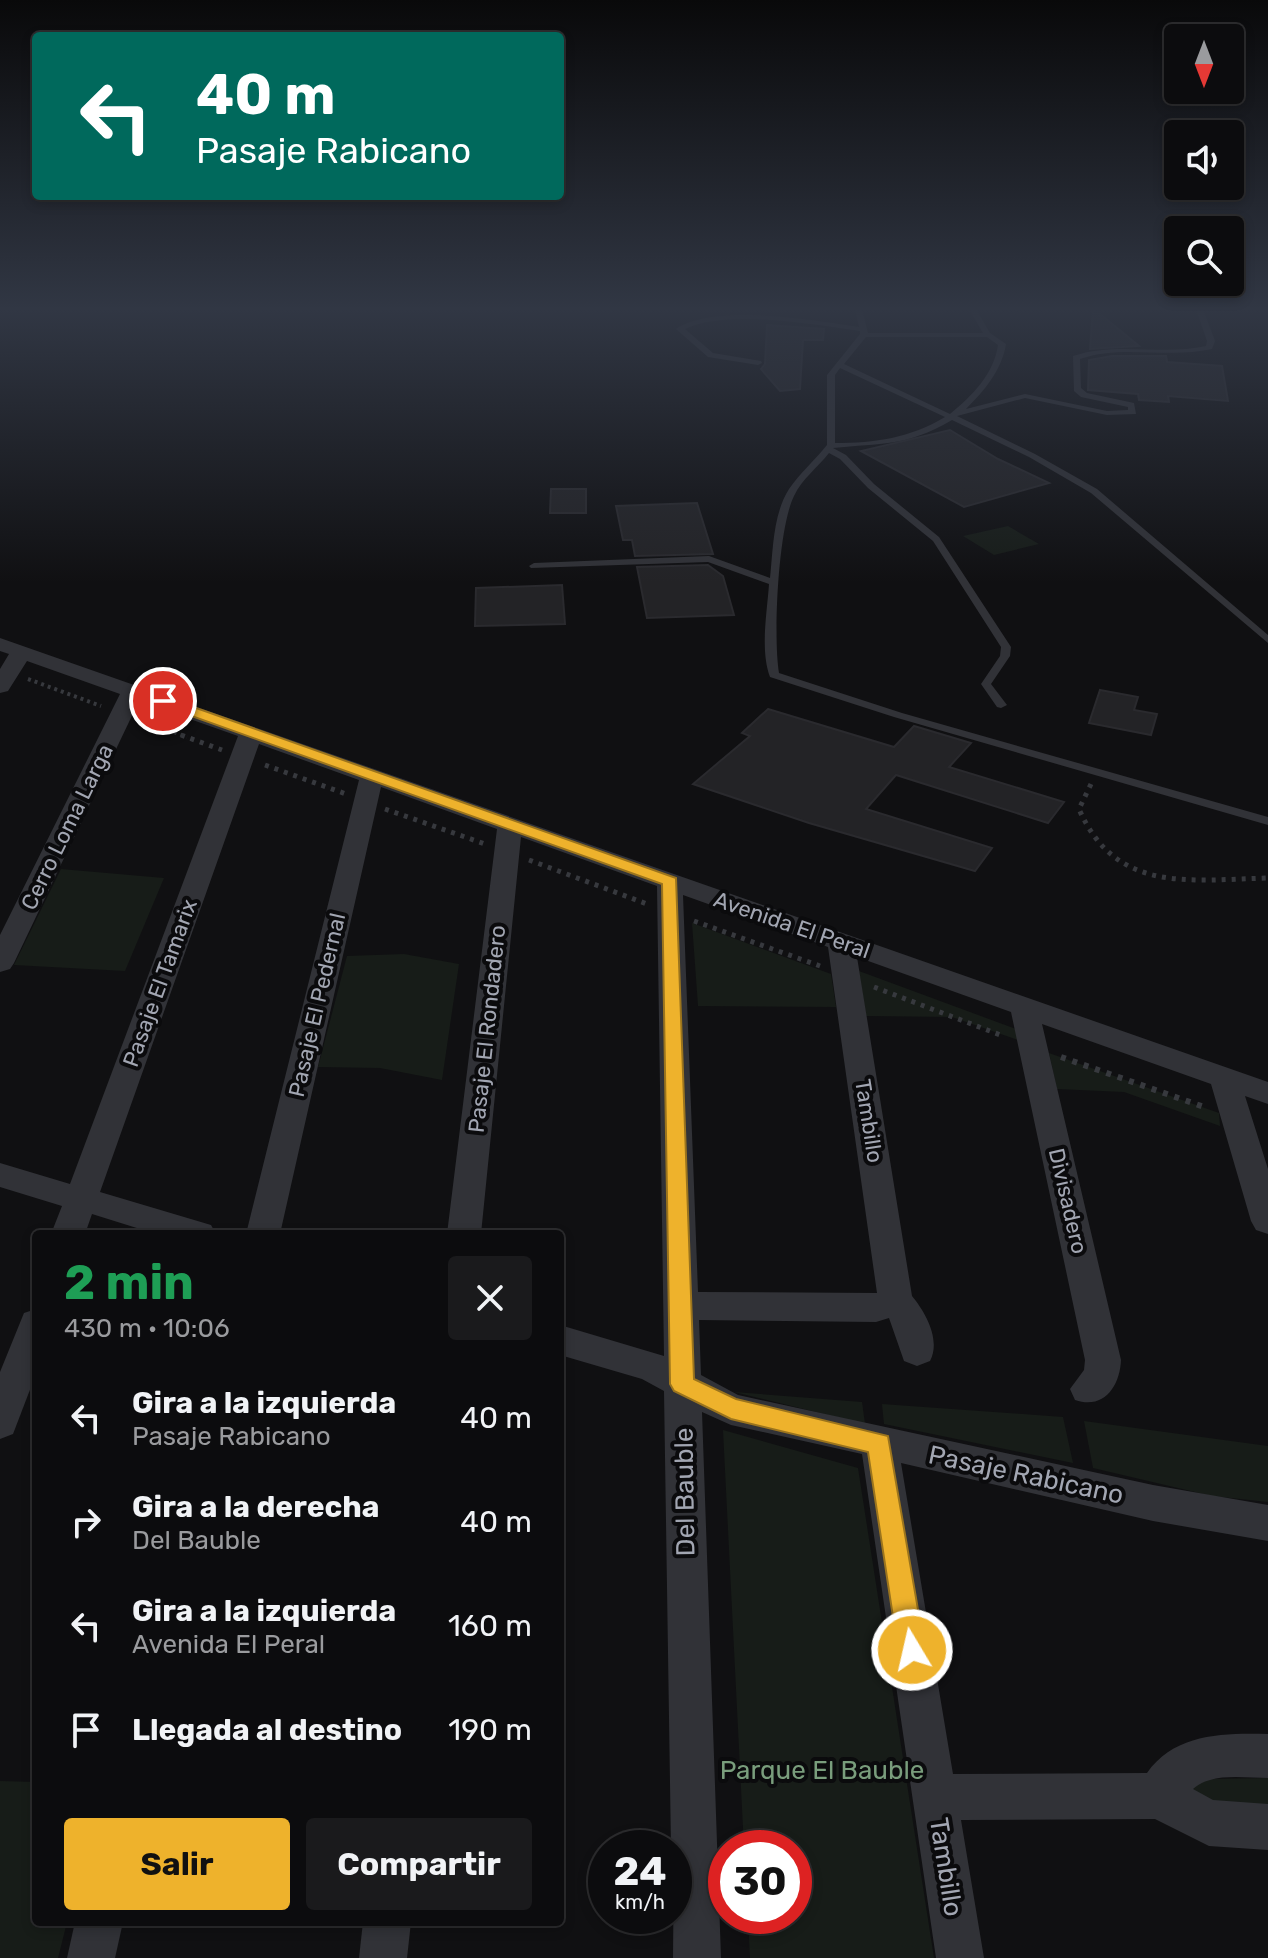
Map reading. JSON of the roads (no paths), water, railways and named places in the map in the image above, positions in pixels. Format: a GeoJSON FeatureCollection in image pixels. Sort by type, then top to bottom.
{"type":"FeatureCollection","features":[{"type":"Feature","properties":{"kind":"street"},"geometry":{"type":"LineString","coordinates":[[4,679],[11,648]]}},
{"type":"Feature","properties":{"kind":"street","name":"Avenida El Peral"},"geometry":{"type":"LineString","coordinates":[[11,648],[128,702],[670,897],[841,942],[1268,1093]]}},
{"type":"Feature","properties":{"kind":"street","name":"Cerro Loma Larga"},"geometry":{"type":"LineString","coordinates":[[0,963],[128,702]]}},
{"type":"Feature","properties":{"kind":"street","name":"Pasaje El Tamarix"},"geometry":{"type":"LineString","coordinates":[[69,1230],[246,745]]}},
{"type":"Feature","properties":{"kind":"street","name":"Pasaje El Pedernal"},"geometry":{"type":"LineString","coordinates":[[264,1230],[369,789]]}},
{"type":"Feature","properties":{"kind":"street","name":"Pasaje El Rondadero"},"geometry":{"type":"LineString","coordinates":[[464,1230],[508,838]]}},
{"type":"Feature","properties":{"kind":"street","name":"Del Bauble"},"geometry":{"type":"LineString","coordinates":[[670,897],[697,1958]]}},
{"type":"Feature","properties":{"kind":"street","name":"Tambillo"},"geometry":{"type":"LineString","coordinates":[[841,942],[895,1300],[910,1319],[917,1351]]}},
{"type":"Feature","properties":{"kind":"street","name":"Divisadero"},"geometry":{"type":"LineString","coordinates":[[1024,1007],[1103,1360],[1102,1377],[1088,1389]]}},
{"type":"Feature","properties":{"kind":"street"},"geometry":{"type":"LineString","coordinates":[[1224,1077],[1268,1221]]}},
{"type":"Feature","properties":{"kind":"street"},"geometry":{"type":"LineString","coordinates":[[0,1175],[186,1230]]}},
{"type":"Feature","properties":{"kind":"street"},"geometry":{"type":"LineString","coordinates":[[681,1306],[876,1308],[895,1300]]}},
{"type":"Feature","properties":{"kind":"street"},"geometry":{"type":"LineString","coordinates":[[0,1423],[32,1334]]}},
{"type":"Feature","properties":{"kind":"street","name":"Pasaje Rabicano"},"geometry":{"type":"LineString","coordinates":[[564,1341],[652,1367],[731,1409],[1153,1503],[1268,1523]]}},
{"type":"Feature","properties":{"kind":"street","name":"Tambillo"},"geometry":{"type":"LineString","coordinates":[[879,1444],[960,1958]]}},
{"type":"Feature","properties":{"kind":"street"},"geometry":{"type":"LineString","coordinates":[[1159,1796],[1170,1776],[1203,1757],[1268,1756]]}},
{"type":"Feature","properties":{"kind":"street"},"geometry":{"type":"LineString","coordinates":[[935,1797],[1159,1796],[1209,1823],[1268,1827]]}},
{"type":"Feature","properties":{"kind":"street"},"geometry":{"type":"LineString","coordinates":[[91,1958],[98,1926]]}},
{"type":"Feature","properties":{"kind":"street"},"geometry":{"type":"LineString","coordinates":[[383,1958],[387,1926]]}},
{"type":"Feature","properties":{"kind":"lane"},"geometry":{"type":"LineString","coordinates":[[833,400],[830,447],[786,502],[775,583],[771,666],[774,675],[1268,821]]}},
{"type":"Feature","properties":{"kind":"lane"},"geometry":{"type":"LineString","coordinates":[[910,400],[958,415],[1034,454],[1094,491],[1268,640]]}},
{"type":"Feature","properties":{"kind":"lane"},"geometry":{"type":"LineString","coordinates":[[958,415],[969,400]]}},
{"type":"Feature","properties":{"kind":"lane"},"geometry":{"type":"LineString","coordinates":[[830,447],[884,444],[958,415],[1010,400]]}},
{"type":"Feature","properties":{"kind":"lane"},"geometry":{"type":"LineString","coordinates":[[1046,400],[1107,413],[1133,412],[1131,405],[1109,400]]}},
{"type":"Feature","properties":{"kind":"lane"},"geometry":{"type":"LineString","coordinates":[[830,447],[941,544],[1006,647],[1005,656],[986,684],[1001,705]]}},
{"type":"Feature","properties":{"kind":"lane"},"geometry":{"type":"LineString","coordinates":[[534,566],[709,559],[775,583]]}},
{"type":"Feature","properties":{"kind":"park label","name":"Parque El Bauble"},"geometry":{"type":"Point","coordinates":[822,1770]}}]}
